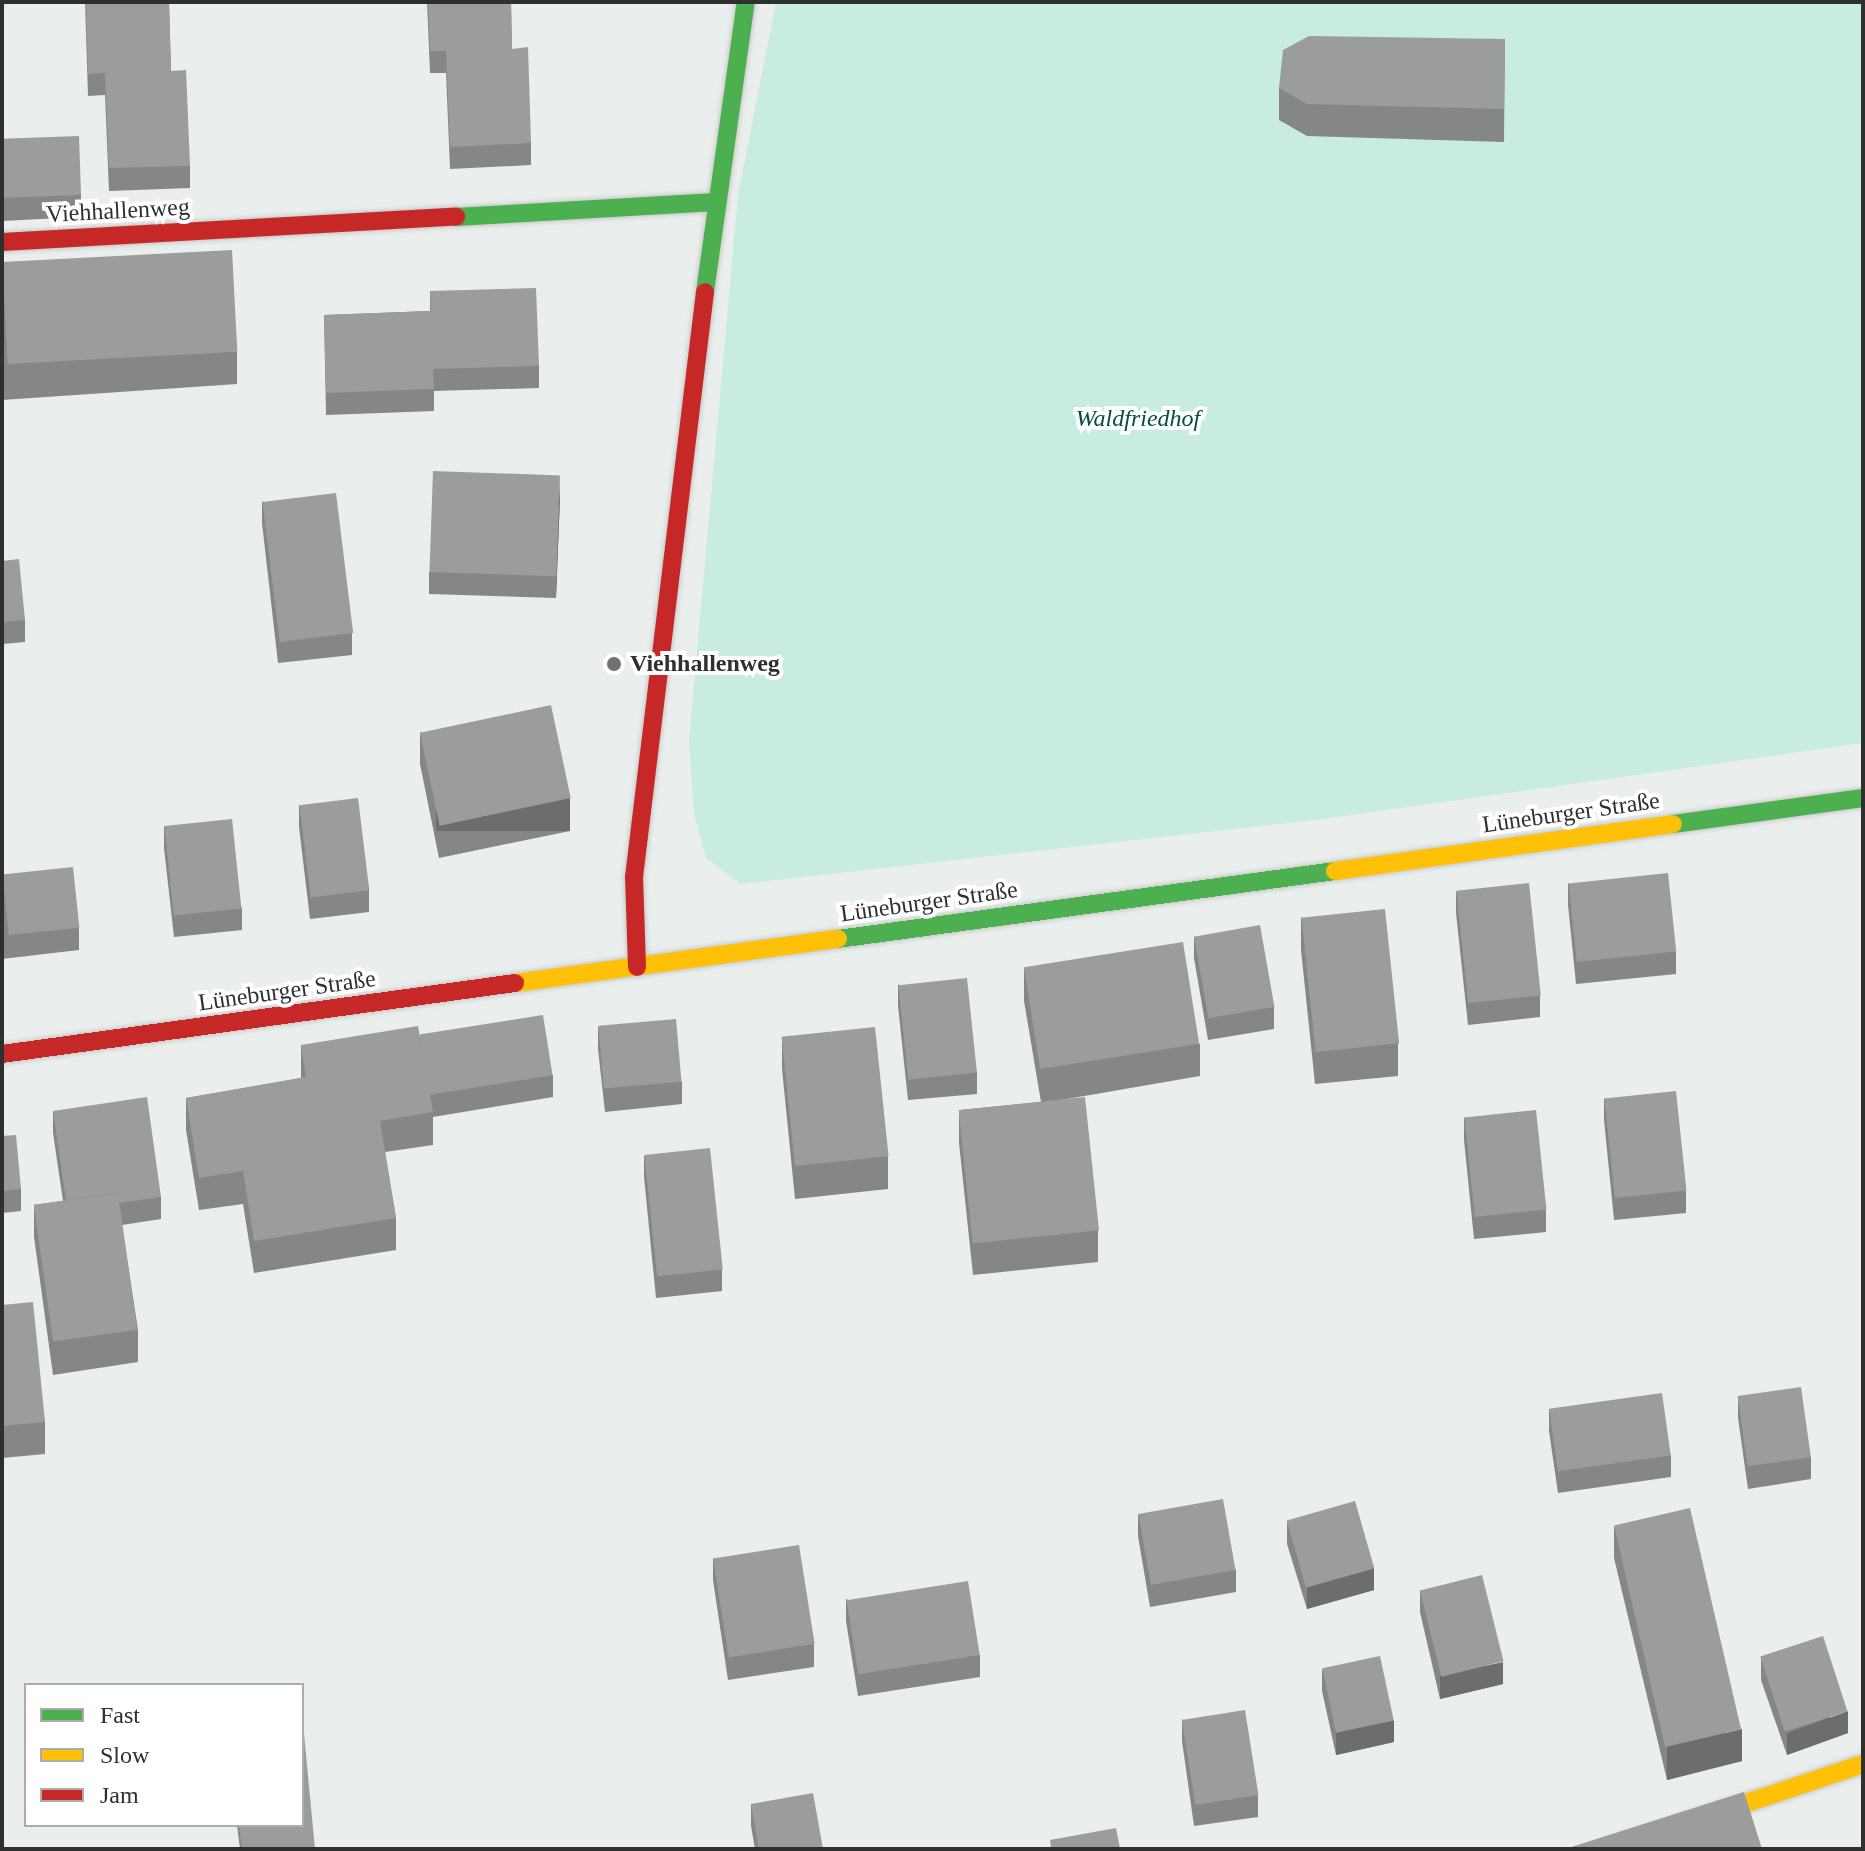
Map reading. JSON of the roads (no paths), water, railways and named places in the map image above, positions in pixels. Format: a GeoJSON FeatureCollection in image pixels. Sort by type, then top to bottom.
{"type":"FeatureCollection","features":[{"type":"Feature","properties":{"kind":"street"},"geometry":{"type":"LineString","coordinates":[[637,967],[634,877],[716,202],[746,2]]}},
{"type":"Feature","properties":{"kind":"street","name":"Viehhallenweg"},"geometry":{"type":"LineString","coordinates":[[2,242],[716,202]]}},
{"type":"Feature","properties":{"kind":"street","name":"Lüneburger Straße"},"geometry":{"type":"LineString","coordinates":[[2,1054],[1863,798]]}},
{"type":"Feature","properties":{"kind":"street"},"geometry":{"type":"LineString","coordinates":[[1609,1849],[1863,1764]]}},
{"type":"Feature","properties":{"kind":"place","name":"Viehhallenweg"},"geometry":{"type":"Point","coordinates":[614,664]}},
{"type":"Feature","properties":{"kind":"park label","name":"Waldfriedhof"},"geometry":{"type":"Point","coordinates":[1138,419]}}]}
